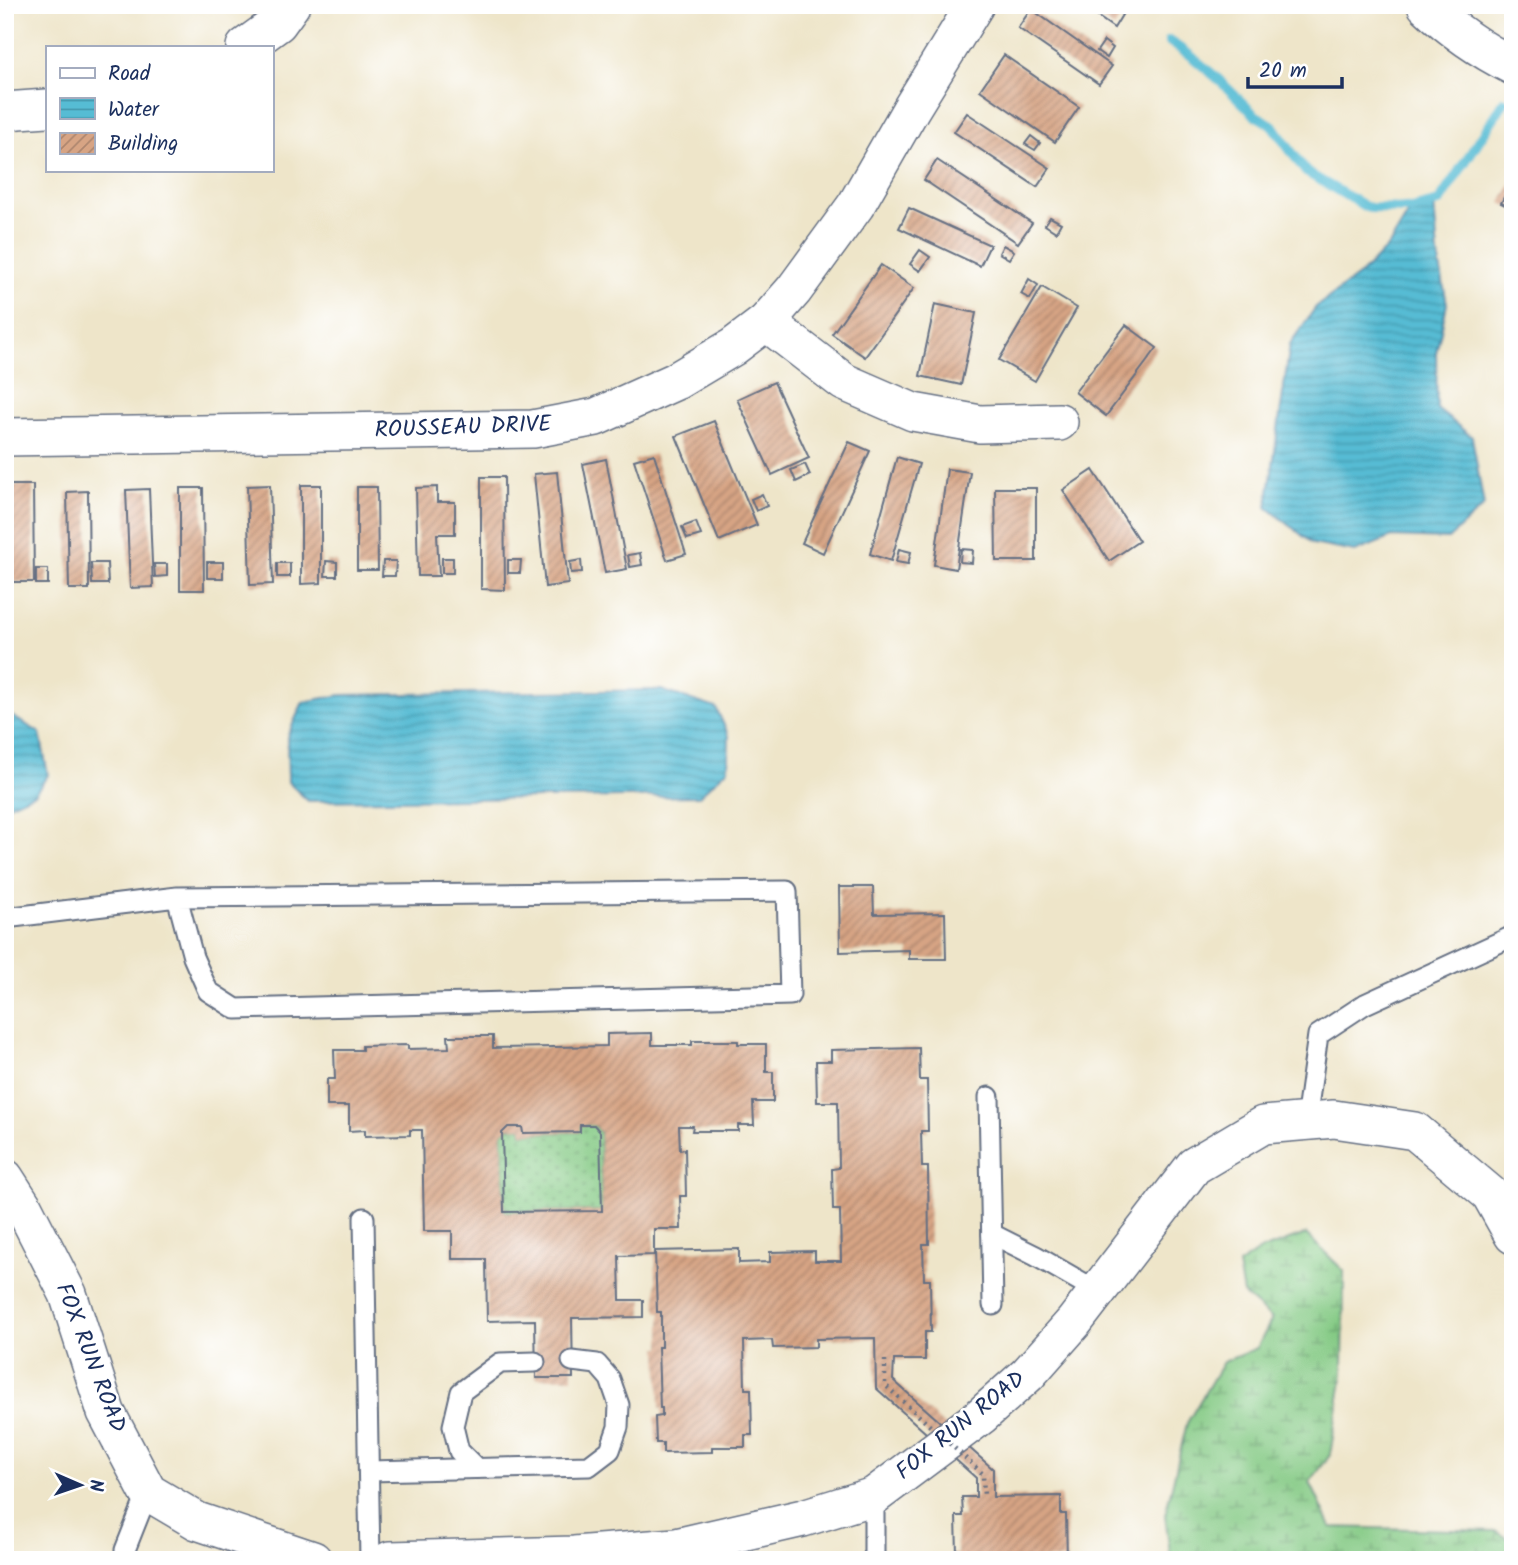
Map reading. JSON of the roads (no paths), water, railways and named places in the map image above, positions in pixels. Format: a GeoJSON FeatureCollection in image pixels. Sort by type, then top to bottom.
{"type":"FeatureCollection","features":[{"type":"Feature","properties":{"kind":"street"},"geometry":{"type":"LineString","coordinates":[[246,46],[278,23],[291,5]]}},
{"type":"Feature","properties":{"kind":"street","name":"ROUSSEAU DRIVE"},"geometry":{"type":"LineString","coordinates":[[5,437],[533,429],[596,417],[676,381],[733,347],[766,322],[794,290],[856,205],[975,5]]}},
{"type":"Feature","properties":{"kind":"street"},"geometry":{"type":"LineString","coordinates":[[1426,5],[1466,39],[1513,66]]}},
{"type":"Feature","properties":{"kind":"street"},"geometry":{"type":"LineString","coordinates":[[5,111],[46,108]]}},
{"type":"Feature","properties":{"kind":"street"},"geometry":{"type":"LineString","coordinates":[[766,322],[844,382],[913,412],[980,424],[1059,422]]}},
{"type":"Feature","properties":{"kind":"street","name":"FOX RUN ROAD"},"geometry":{"type":"LineString","coordinates":[[390,1560],[574,1558],[676,1547],[803,1518],[874,1496],[981,1416],[1028,1374],[1074,1322],[1194,1166],[1263,1125],[1334,1118],[1415,1132],[1490,1194],[1513,1235]]}},
{"type":"Feature","properties":{"kind":"street","name":"FOX RUN ROAD"},"geometry":{"type":"LineString","coordinates":[[5,1178],[23,1206],[68,1294],[106,1412],[148,1492]]}},
{"type":"Feature","properties":{"kind":"street"},"geometry":{"type":"LineString","coordinates":[[148,1492],[197,1521],[313,1560]]}},
{"type":"Feature","properties":{"kind":"lane"},"geometry":{"type":"LineString","coordinates":[[5,918],[177,897],[788,891],[790,995],[236,1009],[208,991],[193,957],[177,897]]}},
{"type":"Feature","properties":{"kind":"lane"},"geometry":{"type":"LineString","coordinates":[[1306,1121],[1318,1035],[1365,1004],[1513,936]]}},
{"type":"Feature","properties":{"kind":"lane"},"geometry":{"type":"LineString","coordinates":[[989,1097],[993,1305]]}},
{"type":"Feature","properties":{"kind":"lane"},"geometry":{"type":"LineString","coordinates":[[364,1217],[370,1560]]}},
{"type":"Feature","properties":{"kind":"lane"},"geometry":{"type":"LineString","coordinates":[[992,1234],[1097,1291]]}},
{"type":"Feature","properties":{"kind":"lane"},"geometry":{"type":"LineString","coordinates":[[369,1471],[589,1466],[610,1450],[618,1427],[619,1405],[610,1379],[597,1364],[572,1361]]}},
{"type":"Feature","properties":{"kind":"lane"},"geometry":{"type":"LineString","coordinates":[[476,1468],[459,1451],[453,1426],[461,1392],[500,1363],[535,1362]]}},
{"type":"Feature","properties":{"kind":"lane"},"geometry":{"type":"LineString","coordinates":[[125,1560],[125,1550],[148,1492]]}},
{"type":"Feature","properties":{"kind":"lane"},"geometry":{"type":"LineString","coordinates":[[874,1496],[874,1560]]}},
{"type":"Feature","properties":{"kind":"water"},"geometry":{"type":"Polygon","coordinates":[[[1434,203],[1438,254],[1447,304],[1436,353],[1437,409],[1472,437],[1484,506],[1448,539],[1392,537],[1355,552],[1313,544],[1267,507],[1290,344],[1316,307],[1362,273],[1390,244],[1411,209],[1434,203]]]}},
{"type":"Feature","properties":{"kind":"water"},"geometry":{"type":"Polygon","coordinates":[[[661,690],[716,708],[729,736],[728,769],[699,796],[308,801],[288,782],[287,737],[303,702],[341,695],[661,690]]]}},
{"type":"Feature","properties":{"kind":"water"},"geometry":{"type":"Polygon","coordinates":[[[5,712],[40,733],[48,775],[35,793],[5,807],[5,712]]]}},
{"type":"Feature","properties":{"kind":"waterway"},"geometry":{"type":"LineString","coordinates":[[1169,41],[1217,78],[1255,115],[1272,125],[1306,172],[1371,208],[1411,209],[1439,202],[1504,102]]}}]}
